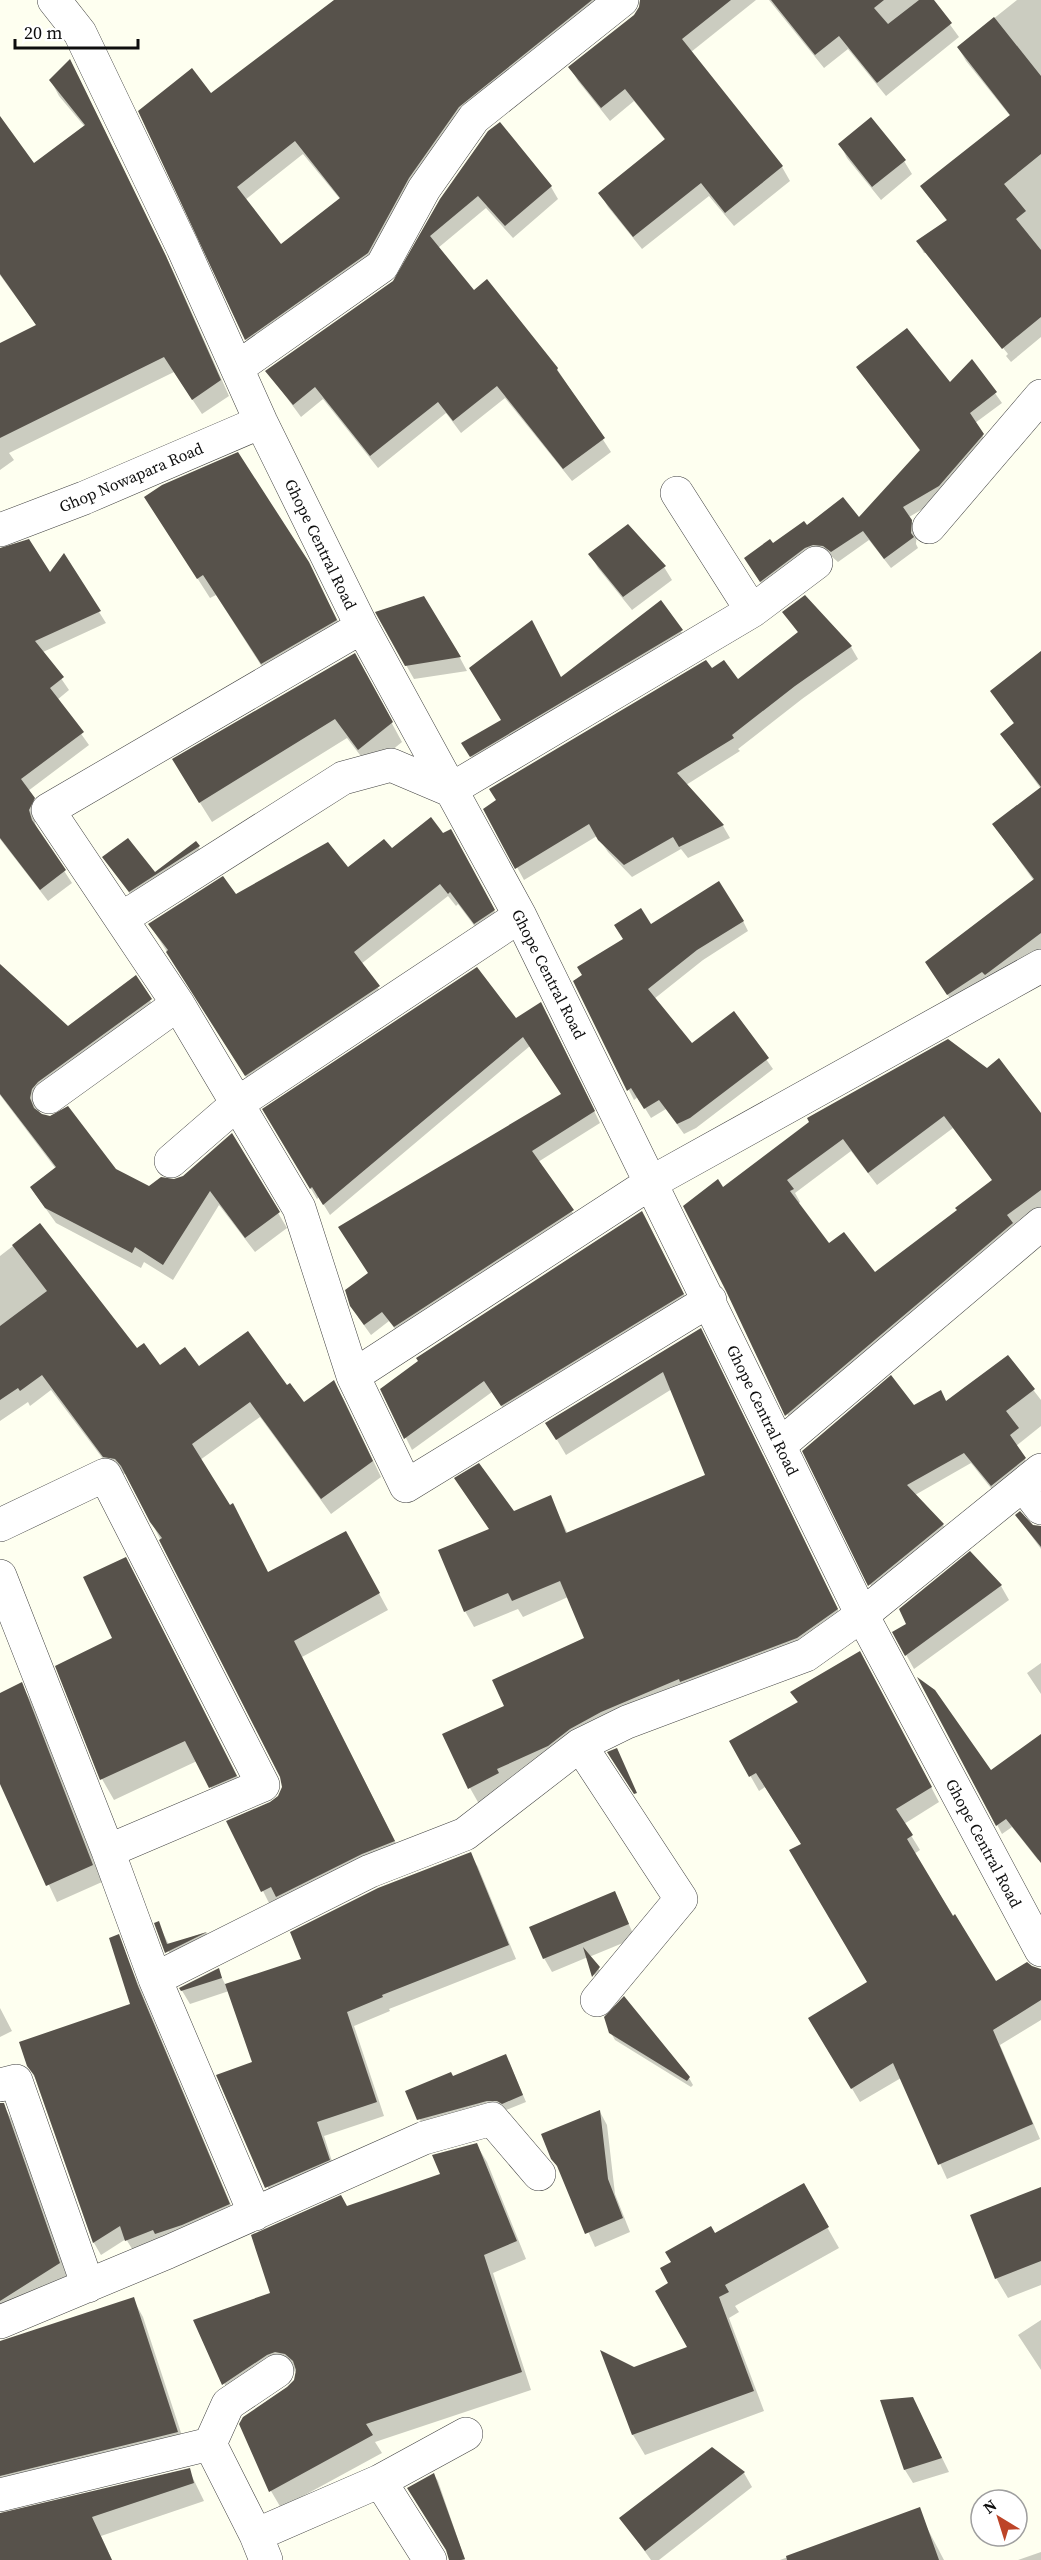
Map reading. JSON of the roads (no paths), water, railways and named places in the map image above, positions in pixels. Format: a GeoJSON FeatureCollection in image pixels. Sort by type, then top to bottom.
{"type":"FeatureCollection","features":[{"type":"Feature","properties":{"kind":"street","name":"Ghope Central Road"},"geometry":{"type":"LineString","coordinates":[[54,0],[80,33],[183,248],[261,422],[362,627],[520,916],[710,1300],[862,1615],[1041,1950]]}},
{"type":"Feature","properties":{"kind":"street"},"geometry":{"type":"LineString","coordinates":[[237,368],[382,266],[424,189],[474,118],[622,0]]}},
{"type":"Feature","properties":{"kind":"street"},"geometry":{"type":"LineString","coordinates":[[928,527],[1041,396]]}},
{"type":"Feature","properties":{"kind":"street","name":"Ghop Nowapara Road"},"geometry":{"type":"LineString","coordinates":[[0,530],[84,498],[261,422]]}},
{"type":"Feature","properties":{"kind":"street"},"geometry":{"type":"LineString","coordinates":[[677,494],[752,611]]}},
{"type":"Feature","properties":{"kind":"street"},"geometry":{"type":"LineString","coordinates":[[121,919],[343,778],[391,765],[450,790],[752,611],[816,563]]}},
{"type":"Feature","properties":{"kind":"street"},"geometry":{"type":"LineString","coordinates":[[362,627],[48,810],[178,1005],[299,1208],[353,1376],[406,1486],[710,1300]]}},
{"type":"Feature","properties":{"kind":"street"},"geometry":{"type":"LineString","coordinates":[[171,1161],[238,1103],[520,916]]}},
{"type":"Feature","properties":{"kind":"street"},"geometry":{"type":"LineString","coordinates":[[353,1376],[652,1182],[1041,966]]}},
{"type":"Feature","properties":{"kind":"street"},"geometry":{"type":"LineString","coordinates":[[49,1097],[178,1005]]}},
{"type":"Feature","properties":{"kind":"street"},"geometry":{"type":"LineString","coordinates":[[780,1445],[1041,1224]]}},
{"type":"Feature","properties":{"kind":"street"},"geometry":{"type":"LineString","coordinates":[[0,1525],[105,1475],[263,1785],[108,1851]]}},
{"type":"Feature","properties":{"kind":"street"},"geometry":{"type":"LineString","coordinates":[[155,1979],[370,1871],[465,1834],[580,1745],[627,1722],[806,1655],[1035,1488]]}},
{"type":"Feature","properties":{"kind":"street"},"geometry":{"type":"LineString","coordinates":[[0,1576],[108,1851],[155,1979],[255,2214]]}},
{"type":"Feature","properties":{"kind":"street"},"geometry":{"type":"LineString","coordinates":[[580,1745],[681,1899],[597,2000]]}},
{"type":"Feature","properties":{"kind":"street"},"geometry":{"type":"LineString","coordinates":[[0,2085],[16,2081],[88,2286]]}},
{"type":"Feature","properties":{"kind":"street"},"geometry":{"type":"LineString","coordinates":[[0,2322],[255,2214],[424,2138],[492,2118],[539,2174]]}},
{"type":"Feature","properties":{"kind":"street"},"geometry":{"type":"LineString","coordinates":[[210,2445],[228,2404],[277,2371]]}},
{"type":"Feature","properties":{"kind":"street"},"geometry":{"type":"LineString","coordinates":[[210,2445],[261,2547],[466,2433]]}},
{"type":"Feature","properties":{"kind":"street"},"geometry":{"type":"LineString","coordinates":[[0,2495],[210,2445]]}},
{"type":"Feature","properties":{"kind":"street"},"geometry":{"type":"LineString","coordinates":[[380,2481],[430,2560]]}}]}
